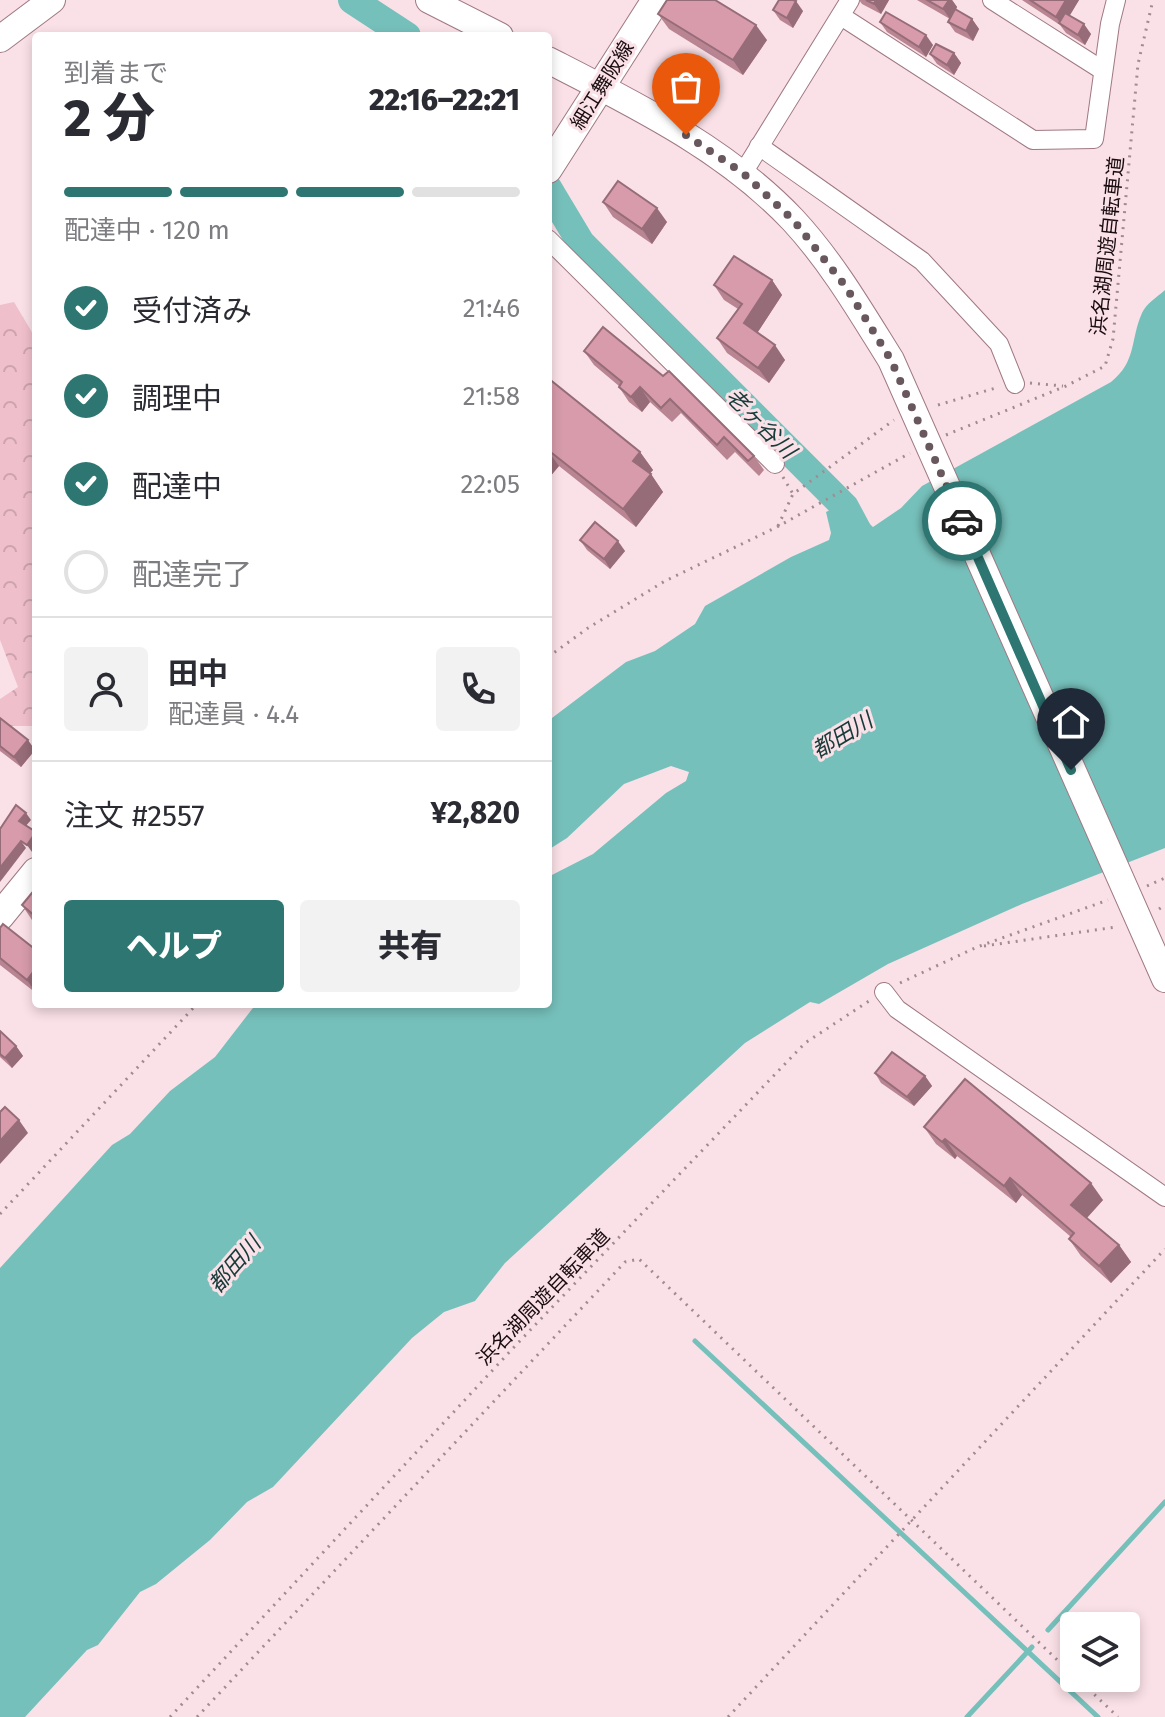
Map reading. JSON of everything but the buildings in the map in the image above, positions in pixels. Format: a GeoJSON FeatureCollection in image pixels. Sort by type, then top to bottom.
{"type":"FeatureCollection","features":[{"type":"Feature","properties":{"kind":"main road","name":"細江舞阪線"},"geometry":{"type":"LineString","coordinates":[[552,162],[656,0]]}},
{"type":"Feature","properties":{"kind":"main road"},"geometry":{"type":"LineString","coordinates":[[0,916],[32,877]]}},
{"type":"Feature","properties":{"kind":"street"},"geometry":{"type":"LineString","coordinates":[[0,39],[52,0]]}},
{"type":"Feature","properties":{"kind":"street"},"geometry":{"type":"LineString","coordinates":[[429,0],[492,32]]}},
{"type":"Feature","properties":{"kind":"street"},"geometry":{"type":"LineString","coordinates":[[992,0],[1102,70]]}},
{"type":"Feature","properties":{"kind":"street"},"geometry":{"type":"LineString","coordinates":[[743,173],[846,8],[1033,140],[1094,139],[1102,70],[1116,0]]}},
{"type":"Feature","properties":{"kind":"street"},"geometry":{"type":"LineString","coordinates":[[552,62],[686,135],[743,173],[794,221],[846,287],[891,360],[1123,892],[1165,979]]}},
{"type":"Feature","properties":{"kind":"street"},"geometry":{"type":"LineString","coordinates":[[759,146],[922,261],[999,344],[1015,384]]}},
{"type":"Feature","properties":{"kind":"street"},"geometry":{"type":"LineString","coordinates":[[552,243],[775,464]]}},
{"type":"Feature","properties":{"kind":"street"},"geometry":{"type":"LineString","coordinates":[[884,992],[897,1009],[1165,1197]]}},
{"type":"Feature","properties":{"kind":"path","name":"浜名湖周遊自転車道"},"geometry":{"type":"LineString","coordinates":[[930,446],[1105,366],[1113,339],[1138,64],[1153,0]]}},
{"type":"Feature","properties":{"kind":"path"},"geometry":{"type":"LineString","coordinates":[[777,527],[793,494],[894,420]]}},
{"type":"Feature","properties":{"kind":"path"},"geometry":{"type":"LineString","coordinates":[[552,654],[665,581],[777,527],[930,446]]}},
{"type":"Feature","properties":{"kind":"path","name":"浜名湖周遊自転車道"},"geometry":{"type":"LineString","coordinates":[[170,1717],[505,1356],[805,1043],[884,992],[930,967],[1165,878]]}},
{"type":"Feature","properties":{"kind":"path"},"geometry":{"type":"LineString","coordinates":[[1159,909],[1165,905]]}},
{"type":"Feature","properties":{"kind":"path","name":"浜名湖周遊自転車道"},"geometry":{"type":"LineString","coordinates":[[977,947],[1116,927]]}},
{"type":"Feature","properties":{"kind":"path"},"geometry":{"type":"LineString","coordinates":[[0,1214],[193,1008]]}},
{"type":"Feature","properties":{"kind":"path"},"geometry":{"type":"LineString","coordinates":[[728,1717],[1165,1249]]}},
{"type":"Feature","properties":{"kind":"path"},"geometry":{"type":"LineString","coordinates":[[197,1717],[625,1262],[639,1259],[1060,1663]]}},
{"type":"Feature","properties":{"kind":"path"},"geometry":{"type":"LineString","coordinates":[[1091,1692],[1118,1717]]}},
{"type":"Feature","properties":{"kind":"green space"},"geometry":{"type":"Polygon","coordinates":[[[14,302],[32,332],[32,726],[6,726],[0,718],[0,699],[18,687],[0,640],[0,305],[14,302]]]}},
{"type":"Feature","properties":{"kind":"water","name":"都田川"},"geometry":{"type":"Polygon","coordinates":[[[1165,290],[1165,848],[1022,904],[888,964],[819,1004],[810,1002],[745,1043],[505,1263],[475,1301],[444,1312],[412,1338],[273,1487],[247,1502],[210,1540],[156,1584],[140,1592],[98,1645],[87,1650],[25,1717],[0,1717],[0,1268],[112,1145],[130,1134],[170,1091],[215,1057],[253,1008],[552,1008],[552,875],[593,854],[666,793],[686,781],[689,772],[671,766],[624,784],[567,838],[552,847],[552,718],[626,662],[655,651],[695,624],[705,606],[791,557],[829,540],[831,533],[826,512],[846,502],[873,527],[901,508],[922,486],[1111,382],[1125,366],[1138,323],[1152,301],[1165,290]]]}},
{"type":"Feature","properties":{"kind":"waterway","name":"老ヶ谷川"},"geometry":{"type":"LineString","coordinates":[[352,0],[401,32]]}},
{"type":"Feature","properties":{"kind":"waterway","name":"老ヶ谷川"},"geometry":{"type":"LineString","coordinates":[[552,195],[581,243],[845,507],[860,535]]}},
{"type":"Feature","properties":{"kind":"waterway"},"geometry":{"type":"LineString","coordinates":[[695,1341],[1098,1717]]}},
{"type":"Feature","properties":{"kind":"waterway"},"geometry":{"type":"LineString","coordinates":[[1048,1630],[1165,1502]]}},
{"type":"Feature","properties":{"kind":"waterway"},"geometry":{"type":"LineString","coordinates":[[967,1717],[1032,1647]]}},
{"type":"Feature","properties":{"kind":"way so far"},"geometry":{"type":"LineString","coordinates":[[686,135],[743,173],[794,221],[846,287],[891,360],[962,521]]}},
{"type":"Feature","properties":{"kind":"route"},"geometry":{"type":"LineString","coordinates":[[962,521],[1071,770]]}}]}
